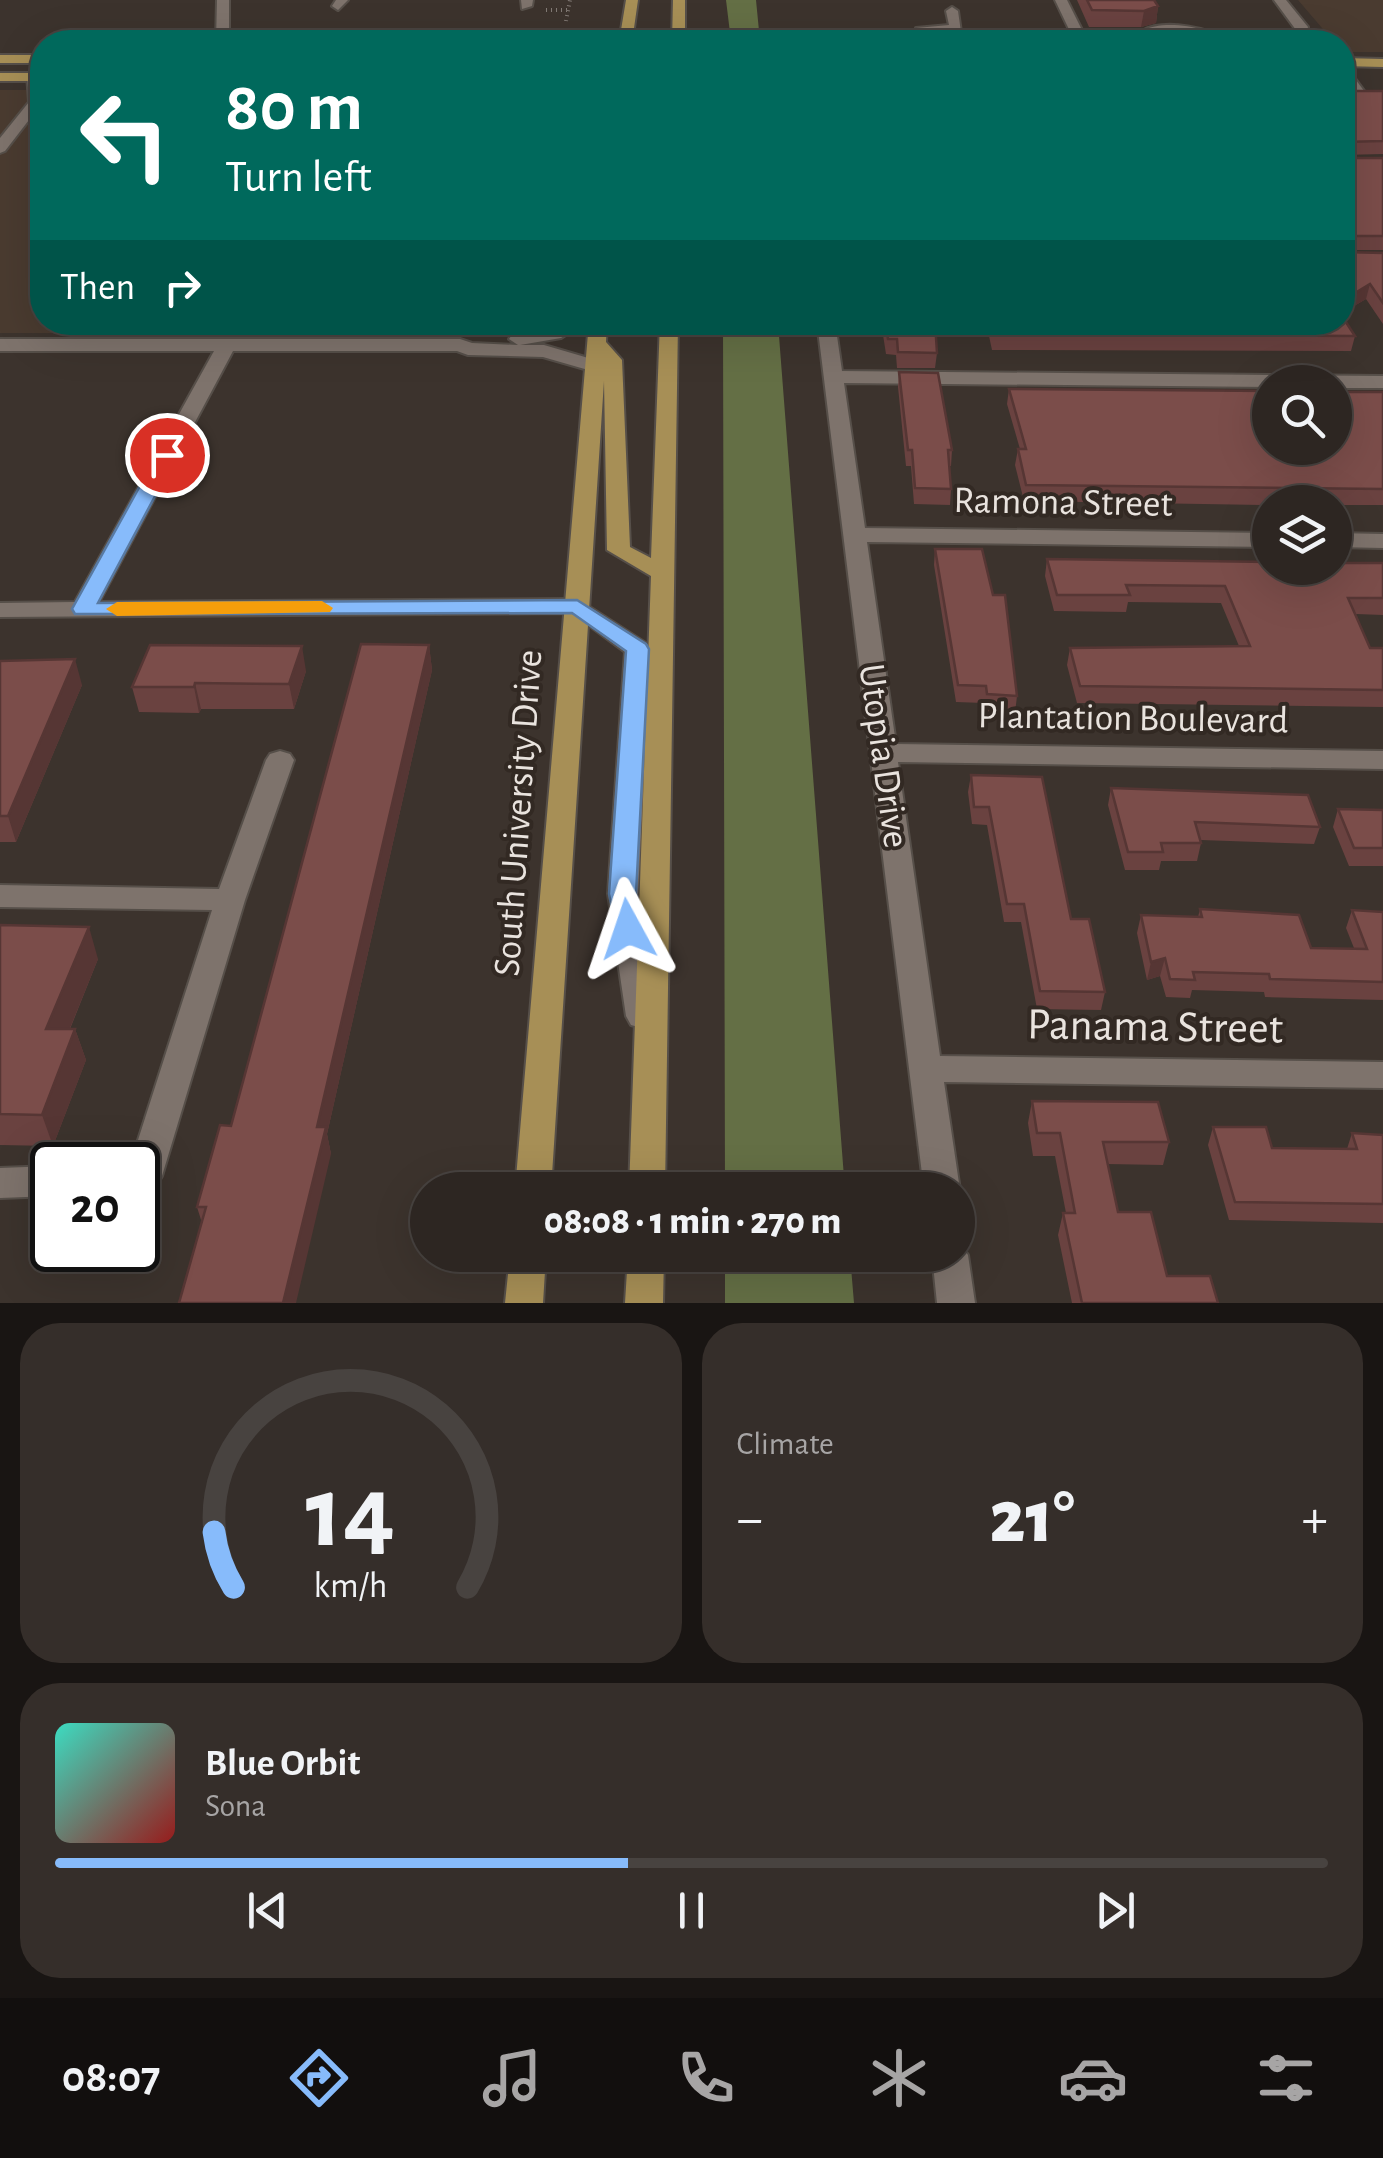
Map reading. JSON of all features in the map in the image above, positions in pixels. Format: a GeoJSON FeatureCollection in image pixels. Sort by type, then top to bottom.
{"type":"FeatureCollection","features":[{"type":"Feature","properties":{"kind":"main road"},"geometry":{"type":"LineString","coordinates":[[627,30],[632,0]]}},
{"type":"Feature","properties":{"kind":"main road"},"geometry":{"type":"LineString","coordinates":[[679,0],[679,30]]}},
{"type":"Feature","properties":{"kind":"main road"},"geometry":{"type":"LineString","coordinates":[[0,59],[30,59]]}},
{"type":"Feature","properties":{"kind":"main road"},"geometry":{"type":"LineString","coordinates":[[1355,62],[1383,63]]}},
{"type":"Feature","properties":{"kind":"main road"},"geometry":{"type":"LineString","coordinates":[[0,78],[30,77]]}},
{"type":"Feature","properties":{"kind":"main road"},"geometry":{"type":"LineString","coordinates":[[1355,79],[1383,79]]}},
{"type":"Feature","properties":{"kind":"main road"},"geometry":{"type":"LineString","coordinates":[[647,1172],[669,335]]}},
{"type":"Feature","properties":{"kind":"main road"},"geometry":{"type":"LineString","coordinates":[[597,344],[612,360],[613,368],[619,550],[663,573]]}},
{"type":"Feature","properties":{"kind":"main road","name":"South University Drive"},"geometry":{"type":"LineString","coordinates":[[533,1172],[597,344]]}},
{"type":"Feature","properties":{"kind":"main road"},"geometry":{"type":"LineString","coordinates":[[524,1303],[527,1272]]}},
{"type":"Feature","properties":{"kind":"main road"},"geometry":{"type":"LineString","coordinates":[[644,1303],[645,1272]]}},
{"type":"Feature","properties":{"kind":"street"},"geometry":{"type":"LineString","coordinates":[[223,0],[223,30]]}},
{"type":"Feature","properties":{"kind":"street"},"geometry":{"type":"LineString","coordinates":[[1061,0],[1075,30]]}},
{"type":"Feature","properties":{"kind":"street"},"geometry":{"type":"LineString","coordinates":[[1280,0],[1302,30]]}},
{"type":"Feature","properties":{"kind":"street"},"geometry":{"type":"LineString","coordinates":[[952,11],[957,30]]}},
{"type":"Feature","properties":{"kind":"street"},"geometry":{"type":"LineString","coordinates":[[1355,90],[1363,98]]}},
{"type":"Feature","properties":{"kind":"street"},"geometry":{"type":"LineString","coordinates":[[0,148],[30,110]]}},
{"type":"Feature","properties":{"kind":"street"},"geometry":{"type":"LineString","coordinates":[[0,345],[223,337],[460,344],[472,339],[547,335]]}},
{"type":"Feature","properties":{"kind":"street","name":"Utopia Drive"},"geometry":{"type":"LineString","coordinates":[[828,335],[940,1172]]}},
{"type":"Feature","properties":{"kind":"street"},"geometry":{"type":"LineString","coordinates":[[83,609],[223,337]]}},
{"type":"Feature","properties":{"kind":"street"},"geometry":{"type":"LineString","coordinates":[[460,344],[468,349],[560,353],[597,344]]}},
{"type":"Feature","properties":{"kind":"street"},"geometry":{"type":"LineString","coordinates":[[834,377],[1383,382]]}},
{"type":"Feature","properties":{"kind":"street","name":"Ramona Street"},"geometry":{"type":"LineString","coordinates":[[855,535],[1252,540]]}},
{"type":"Feature","properties":{"kind":"street"},"geometry":{"type":"LineString","coordinates":[[1352,540],[1383,541]]}},
{"type":"Feature","properties":{"kind":"street"},"geometry":{"type":"LineString","coordinates":[[0,610],[577,606],[638,649],[623,894],[650,1070]]}},
{"type":"Feature","properties":{"kind":"street","name":"Plantation Boulevard"},"geometry":{"type":"LineString","coordinates":[[882,753],[1383,760]]}},
{"type":"Feature","properties":{"kind":"street"},"geometry":{"type":"LineString","coordinates":[[155,1142],[230,900],[280,760]]}},
{"type":"Feature","properties":{"kind":"street"},"geometry":{"type":"LineString","coordinates":[[0,896],[230,900]]}},
{"type":"Feature","properties":{"kind":"street","name":"Panama Street"},"geometry":{"type":"LineString","coordinates":[[926,1069],[1383,1075]]}},
{"type":"Feature","properties":{"kind":"street"},"geometry":{"type":"LineString","coordinates":[[0,1182],[30,1181]]}},
{"type":"Feature","properties":{"kind":"street"},"geometry":{"type":"LineString","coordinates":[[952,1272],[956,1303]]}},
{"type":"Feature","properties":{"kind":"path"},"geometry":{"type":"LineString","coordinates":[[566,21],[570,0]]}},
{"type":"Feature","properties":{"kind":"shaded area"},"geometry":{"type":"Polygon","coordinates":[[[726,0],[756,0],[759,30],[730,30],[726,0]]]}},
{"type":"Feature","properties":{"kind":"shaded area"},"geometry":{"type":"Polygon","coordinates":[[[1298,0],[1383,0],[1383,52],[1355,52],[1355,30],[1324,30],[1298,0]]]}},
{"type":"Feature","properties":{"kind":"shaded area"},"geometry":{"type":"Polygon","coordinates":[[[0,90],[30,90],[30,333],[0,333],[0,90]]]}},
{"type":"Feature","properties":{"kind":"shaded area"},"geometry":{"type":"Polygon","coordinates":[[[723,335],[779,335],[844,1172],[725,1172],[723,335]]]}},
{"type":"Feature","properties":{"kind":"shaded area"},"geometry":{"type":"Polygon","coordinates":[[[725,1272],[851,1272],[854,1303],[725,1303],[725,1272]]]}},
{"type":"Feature","properties":{"kind":"building"},"geometry":{"type":"Polygon","coordinates":[[[1087,0],[1154,0],[1158,6],[1144,11],[1092,10],[1087,0]]]}},
{"type":"Feature","properties":{"kind":"building"},"geometry":{"type":"Polygon","coordinates":[[[1355,91],[1383,91],[1383,141],[1355,142],[1355,91]]]}},
{"type":"Feature","properties":{"kind":"building"},"geometry":{"type":"Polygon","coordinates":[[[1355,158],[1383,158],[1383,236],[1355,236],[1355,158]]]}},
{"type":"Feature","properties":{"kind":"building"},"geometry":{"type":"Polygon","coordinates":[[[1355,252],[1383,253],[1383,303],[1370,284],[1355,293],[1355,252]]]}},
{"type":"Feature","properties":{"kind":"building"},"geometry":{"type":"Polygon","coordinates":[[[887,335],[936,335],[937,353],[898,352],[897,339],[888,339],[887,335]]]}},
{"type":"Feature","properties":{"kind":"building"},"geometry":{"type":"Polygon","coordinates":[[[1174,335],[1354,335],[1355,336],[1174,335]]]}},
{"type":"Feature","properties":{"kind":"building"},"geometry":{"type":"Polygon","coordinates":[[[899,372],[938,373],[952,450],[948,450],[951,489],[915,488],[899,372]]]}},
{"type":"Feature","properties":{"kind":"building"},"geometry":{"type":"Polygon","coordinates":[[[1009,389],[1252,391],[1252,465],[1352,465],[1352,392],[1383,392],[1383,489],[1352,489],[1352,485],[1026,485],[1018,449],[1026,449],[1009,389]]]}},
{"type":"Feature","properties":{"kind":"building"},"geometry":{"type":"Polygon","coordinates":[[[935,549],[982,549],[993,595],[1005,595],[1017,696],[987,694],[986,686],[958,685],[935,549]]]}},
{"type":"Feature","properties":{"kind":"building"},"geometry":{"type":"Polygon","coordinates":[[[1047,559],[1252,562],[1252,585],[1352,585],[1352,563],[1383,563],[1383,598],[1348,598],[1370,648],[1383,648],[1383,690],[1080,686],[1070,648],[1250,646],[1225,586],[1126,585],[1130,595],[1057,595],[1047,559]]]}},
{"type":"Feature","properties":{"kind":"building"},"geometry":{"type":"Polygon","coordinates":[[[361,644],[429,645],[317,1127],[326,1127],[283,1303],[179,1303],[206,1207],[197,1207],[220,1125],[231,1126],[361,644]]]}},
{"type":"Feature","properties":{"kind":"building"},"geometry":{"type":"Polygon","coordinates":[[[150,645],[302,646],[289,684],[132,687],[150,645]]]}},
{"type":"Feature","properties":{"kind":"building"},"geometry":{"type":"Polygon","coordinates":[[[75,659],[8,816],[0,816],[0,661],[75,659]]]}},
{"type":"Feature","properties":{"kind":"building"},"geometry":{"type":"Polygon","coordinates":[[[971,775],[1042,777],[1071,919],[1089,919],[1105,992],[1040,991],[1024,904],[1007,904],[989,807],[974,807],[971,775]]]}},
{"type":"Feature","properties":{"kind":"building"},"geometry":{"type":"Polygon","coordinates":[[[1111,788],[1308,795],[1320,827],[1195,822],[1201,843],[1161,843],[1163,852],[1128,852],[1111,788]]]}},
{"type":"Feature","properties":{"kind":"building"},"geometry":{"type":"Polygon","coordinates":[[[1338,809],[1383,810],[1383,848],[1354,848],[1338,809]]]}},
{"type":"Feature","properties":{"kind":"building"},"geometry":{"type":"Polygon","coordinates":[[[1200,909],[1299,915],[1311,948],[1367,949],[1352,910],[1383,912],[1383,982],[1193,972],[1195,980],[1170,979],[1165,958],[1151,962],[1141,915],[1202,917],[1200,909]]]}},
{"type":"Feature","properties":{"kind":"building"},"geometry":{"type":"Polygon","coordinates":[[[0,925],[89,927],[46,1029],[75,1029],[42,1115],[0,1114],[0,925]]]}},
{"type":"Feature","properties":{"kind":"building"},"geometry":{"type":"Polygon","coordinates":[[[1032,1101],[1158,1102],[1169,1142],[1103,1142],[1118,1212],[1151,1212],[1167,1276],[1210,1276],[1218,1303],[1082,1303],[1063,1213],[1075,1213],[1060,1133],[1037,1133],[1032,1101]]]}},
{"type":"Feature","properties":{"kind":"building"},"geometry":{"type":"Polygon","coordinates":[[[1213,1127],[1266,1127],[1272,1148],[1357,1149],[1352,1133],[1383,1135],[1383,1204],[1235,1202],[1213,1127]]]}},
{"type":"Feature","properties":{"kind":"slow traffic"},"geometry":{"type":"LineString","coordinates":[[117,609],[322,608]]}},
{"type":"Feature","properties":{"kind":"route"},"geometry":{"type":"LineString","coordinates":[[167,455],[83,609],[577,606],[638,649],[623,894],[628,929]]}}]}
